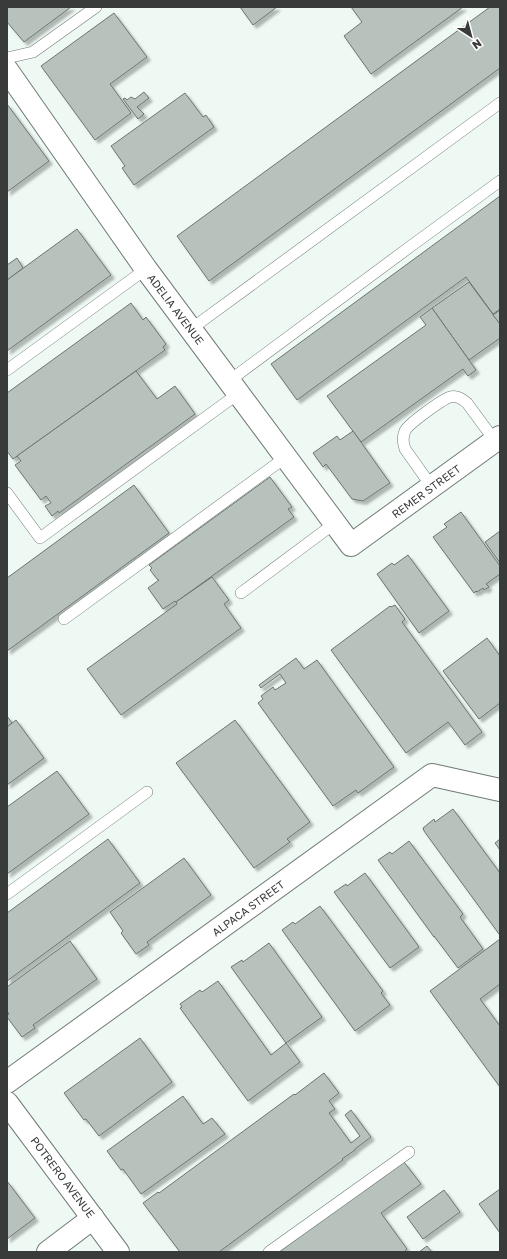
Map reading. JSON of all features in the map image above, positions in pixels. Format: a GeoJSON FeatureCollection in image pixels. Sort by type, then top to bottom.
{"type":"FeatureCollection","features":[{"type":"Feature","properties":{"kind":"street","name":"ADELIA AVENUE"},"geometry":{"type":"LineString","coordinates":[[7,70],[146,269],[352,545]]}},
{"type":"Feature","properties":{"kind":"street","name":"REMER STREET"},"geometry":{"type":"LineString","coordinates":[[352,545],[498,439]]}},
{"type":"Feature","properties":{"kind":"street","name":"ALPACA STREET"},"geometry":{"type":"LineString","coordinates":[[7,1082],[432,775],[500,790]]}},
{"type":"Feature","properties":{"kind":"street","name":"POTRERO AVENUE"},"geometry":{"type":"LineString","coordinates":[[7,1103],[118,1252]]}},
{"type":"Feature","properties":{"kind":"street"},"geometry":{"type":"LineString","coordinates":[[48,1252],[93,1218]]}},
{"type":"Feature","properties":{"kind":"lane"},"geometry":{"type":"LineString","coordinates":[[7,58],[33,52],[96,7]]}},
{"type":"Feature","properties":{"kind":"lane"},"geometry":{"type":"LineString","coordinates":[[191,329],[500,103]]}},
{"type":"Feature","properties":{"kind":"lane"},"geometry":{"type":"LineString","coordinates":[[7,493],[40,538],[234,387],[405,250],[500,181]]}},
{"type":"Feature","properties":{"kind":"lane"},"geometry":{"type":"LineString","coordinates":[[7,370],[146,269]]}},
{"type":"Feature","properties":{"kind":"lane"},"geometry":{"type":"LineString","coordinates":[[432,487],[405,449],[403,442],[405,431],[415,420],[449,397],[461,398],[498,439]]}},
{"type":"Feature","properties":{"kind":"lane"},"geometry":{"type":"LineString","coordinates":[[64,619],[286,457]]}},
{"type":"Feature","properties":{"kind":"lane"},"geometry":{"type":"LineString","coordinates":[[241,593],[335,523]]}},
{"type":"Feature","properties":{"kind":"lane"},"geometry":{"type":"LineString","coordinates":[[7,894],[147,792]]}},
{"type":"Feature","properties":{"kind":"lane"},"geometry":{"type":"LineString","coordinates":[[269,1252],[409,1152]]}},
{"type":"Feature","properties":{"kind":"building"},"geometry":{"type":"Polygon","coordinates":[[[7,7],[71,7],[24,42],[7,22],[7,7]]]}},
{"type":"Feature","properties":{"kind":"building"},"geometry":{"type":"Polygon","coordinates":[[[240,7],[277,7],[253,25],[240,7]]]}},
{"type":"Feature","properties":{"kind":"building"},"geometry":{"type":"Polygon","coordinates":[[[351,7],[463,7],[371,74],[344,36],[362,22],[351,7]]]}},
{"type":"Feature","properties":{"kind":"building"},"geometry":{"type":"Polygon","coordinates":[[[490,7],[500,7],[500,68],[209,281],[177,236],[490,7]]]}},
{"type":"Feature","properties":{"kind":"building"},"geometry":{"type":"Polygon","coordinates":[[[114,13],[147,57],[110,84],[131,113],[95,140],[41,66],[114,13]]]}},
{"type":"Feature","properties":{"kind":"building"},"geometry":{"type":"Polygon","coordinates":[[[144,92],[149,98],[137,107],[144,114],[138,119],[123,99],[125,98],[127,100],[131,97],[135,99],[144,92]]]}},
{"type":"Feature","properties":{"kind":"building"},"geometry":{"type":"Polygon","coordinates":[[[185,93],[203,117],[206,115],[214,127],[134,185],[122,168],[125,166],[111,146],[185,93]]]}},
{"type":"Feature","properties":{"kind":"building"},"geometry":{"type":"Polygon","coordinates":[[[7,104],[49,161],[7,192],[7,104]]]}},
{"type":"Feature","properties":{"kind":"building"},"geometry":{"type":"Polygon","coordinates":[[[500,196],[500,309],[493,314],[466,277],[297,400],[271,364],[500,196]]]}},
{"type":"Feature","properties":{"kind":"building"},"geometry":{"type":"Polygon","coordinates":[[[77,229],[111,275],[7,351],[7,280],[77,229]]]}},
{"type":"Feature","properties":{"kind":"building"},"geometry":{"type":"Polygon","coordinates":[[[17,258],[23,268],[7,280],[7,265],[17,258]]]}},
{"type":"Feature","properties":{"kind":"building"},"geometry":{"type":"Polygon","coordinates":[[[469,282],[500,324],[500,338],[469,360],[432,308],[469,282]]]}},
{"type":"Feature","properties":{"kind":"building"},"geometry":{"type":"Polygon","coordinates":[[[131,303],[143,320],[146,317],[166,344],[163,347],[165,350],[13,459],[7,451],[7,393],[131,303]]]}},
{"type":"Feature","properties":{"kind":"building"},"geometry":{"type":"Polygon","coordinates":[[[432,308],[476,370],[468,376],[463,369],[361,442],[327,396],[426,325],[420,317],[432,308]]]}},
{"type":"Feature","properties":{"kind":"building"},"geometry":{"type":"Polygon","coordinates":[[[500,310],[500,324],[493,315],[500,310]]]}},
{"type":"Feature","properties":{"kind":"building"},"geometry":{"type":"Polygon","coordinates":[[[136,371],[157,399],[175,386],[195,414],[59,513],[58,511],[52,516],[45,506],[51,503],[46,496],[41,500],[15,465],[21,461],[17,456],[136,371]]]}},
{"type":"Feature","properties":{"kind":"building"},"geometry":{"type":"Polygon","coordinates":[[[353,431],[390,483],[363,501],[352,499],[326,464],[323,467],[313,453],[337,436],[340,440],[353,431]]]}},
{"type":"Feature","properties":{"kind":"building"},"geometry":{"type":"Polygon","coordinates":[[[270,477],[292,507],[288,509],[294,517],[176,602],[175,601],[163,609],[148,588],[159,580],[150,570],[152,568],[149,565],[270,477]]]}},
{"type":"Feature","properties":{"kind":"building"},"geometry":{"type":"Polygon","coordinates":[[[134,485],[169,533],[7,651],[7,578],[134,485]]]}},
{"type":"Feature","properties":{"kind":"building"},"geometry":{"type":"Polygon","coordinates":[[[461,512],[500,566],[500,574],[486,584],[489,587],[484,590],[483,588],[474,593],[433,537],[447,527],[444,524],[461,512]]]}},
{"type":"Feature","properties":{"kind":"building"},"geometry":{"type":"Polygon","coordinates":[[[500,531],[500,563],[485,542],[500,531]]]}},
{"type":"Feature","properties":{"kind":"building"},"geometry":{"type":"Polygon","coordinates":[[[408,555],[449,611],[419,633],[377,574],[392,563],[394,565],[408,555]]]}},
{"type":"Feature","properties":{"kind":"building"},"geometry":{"type":"Polygon","coordinates":[[[212,577],[229,600],[224,604],[241,628],[121,715],[87,669],[177,604],[176,602],[212,577]]]}},
{"type":"Feature","properties":{"kind":"building"},"geometry":{"type":"Polygon","coordinates":[[[395,605],[405,619],[402,622],[482,732],[465,745],[448,722],[406,753],[331,650],[390,606],[395,605]]]}},
{"type":"Feature","properties":{"kind":"building"},"geometry":{"type":"Polygon","coordinates":[[[487,638],[500,656],[500,703],[479,719],[443,671],[487,638]]]}},
{"type":"Feature","properties":{"kind":"building"},"geometry":{"type":"Polygon","coordinates":[[[296,658],[304,669],[317,660],[394,767],[358,793],[356,790],[333,806],[258,703],[263,699],[261,696],[273,687],[275,690],[286,683],[280,674],[261,688],[259,685],[296,658]]]}},
{"type":"Feature","properties":{"kind":"building"},"geometry":{"type":"Polygon","coordinates":[[[7,716],[12,723],[7,727],[7,716]]]}},
{"type":"Feature","properties":{"kind":"building"},"geometry":{"type":"Polygon","coordinates":[[[16,720],[44,758],[7,785],[7,727],[16,720]]]}},
{"type":"Feature","properties":{"kind":"building"},"geometry":{"type":"Polygon","coordinates":[[[235,720],[310,822],[287,839],[290,842],[254,868],[176,763],[235,720]]]}},
{"type":"Feature","properties":{"kind":"building"},"geometry":{"type":"Polygon","coordinates":[[[57,771],[89,814],[7,874],[7,807],[57,771]]]}},
{"type":"Feature","properties":{"kind":"building"},"geometry":{"type":"Polygon","coordinates":[[[453,809],[500,873],[499,934],[424,831],[423,828],[434,819],[435,822],[453,809]]]}},
{"type":"Feature","properties":{"kind":"building"},"geometry":{"type":"Polygon","coordinates":[[[108,839],[140,883],[7,981],[7,913],[108,839]]]}},
{"type":"Feature","properties":{"kind":"building"},"geometry":{"type":"Polygon","coordinates":[[[500,839],[500,850],[495,843],[500,839]]]}},
{"type":"Feature","properties":{"kind":"building"},"geometry":{"type":"Polygon","coordinates":[[[409,841],[463,914],[460,917],[483,949],[458,968],[378,860],[390,852],[392,854],[409,841]]]}},
{"type":"Feature","properties":{"kind":"building"},"geometry":{"type":"Polygon","coordinates":[[[184,858],[211,895],[147,942],[149,945],[136,954],[121,933],[123,931],[110,912],[184,858]]]}},
{"type":"Feature","properties":{"kind":"building"},"geometry":{"type":"Polygon","coordinates":[[[365,873],[419,947],[390,968],[334,892],[346,884],[347,886],[365,873]]]}},
{"type":"Feature","properties":{"kind":"building"},"geometry":{"type":"Polygon","coordinates":[[[320,906],[383,991],[381,993],[390,1005],[355,1031],[282,930],[293,922],[295,924],[320,906]]]}},
{"type":"Feature","properties":{"kind":"building"},"geometry":{"type":"Polygon","coordinates":[[[500,939],[500,984],[480,999],[500,1026],[500,1087],[430,991],[500,939]]]}},
{"type":"Feature","properties":{"kind":"building"},"geometry":{"type":"Polygon","coordinates":[[[70,941],[97,979],[33,1025],[35,1028],[22,1037],[7,1017],[9,1014],[7,1011],[7,987],[70,941]]]}},
{"type":"Feature","properties":{"kind":"building"},"geometry":{"type":"Polygon","coordinates":[[[269,943],[322,1017],[286,1043],[231,967],[242,960],[243,962],[269,943]]]}},
{"type":"Feature","properties":{"kind":"building"},"geometry":{"type":"Polygon","coordinates":[[[218,981],[271,1055],[286,1043],[300,1062],[248,1101],[180,1008],[182,1007],[180,1004],[200,990],[202,992],[218,981]]]}},
{"type":"Feature","properties":{"kind":"building"},"geometry":{"type":"Polygon","coordinates":[[[140,1038],[172,1082],[99,1136],[86,1119],[84,1120],[64,1093],[140,1038]]]}},
{"type":"Feature","properties":{"kind":"building"},"geometry":{"type":"Polygon","coordinates":[[[324,1073],[339,1093],[329,1101],[335,1109],[329,1113],[351,1143],[360,1136],[345,1115],[351,1110],[371,1137],[342,1159],[343,1160],[219,1252],[180,1252],[143,1203],[158,1192],[159,1193],[324,1073]]]}},
{"type":"Feature","properties":{"kind":"building"},"geometry":{"type":"Polygon","coordinates":[[[183,1096],[203,1124],[212,1118],[225,1134],[141,1194],[123,1169],[121,1170],[107,1151],[183,1096]]]}},
{"type":"Feature","properties":{"kind":"building"},"geometry":{"type":"Polygon","coordinates":[[[404,1162],[421,1184],[381,1213],[407,1249],[404,1252],[279,1252],[364,1190],[404,1162]]]}},
{"type":"Feature","properties":{"kind":"building"},"geometry":{"type":"Polygon","coordinates":[[[7,1181],[35,1218],[7,1239],[7,1181]]]}},
{"type":"Feature","properties":{"kind":"building"},"geometry":{"type":"Polygon","coordinates":[[[500,1189],[500,1233],[479,1204],[500,1189]]]}},
{"type":"Feature","properties":{"kind":"building"},"geometry":{"type":"Polygon","coordinates":[[[444,1190],[460,1212],[423,1239],[407,1217],[444,1190]]]}},
{"type":"Feature","properties":{"kind":"building"},"geometry":{"type":"Polygon","coordinates":[[[427,1246],[432,1252],[419,1252],[427,1246]]]}}]}
